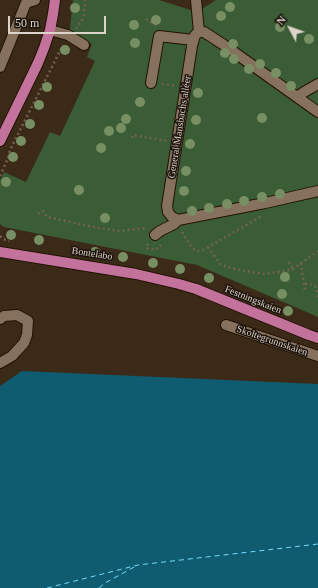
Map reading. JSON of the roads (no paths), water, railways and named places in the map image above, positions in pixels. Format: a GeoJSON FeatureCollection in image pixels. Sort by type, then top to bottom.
{"type":"FeatureCollection","features":[{"type":"Feature","properties":{"kind":"main road"},"geometry":{"type":"LineString","coordinates":[[0,141],[44,48],[50,30],[55,0]]}},
{"type":"Feature","properties":{"kind":"main road","name":"Bontelabo"},"geometry":{"type":"LineString","coordinates":[[0,252],[136,274],[179,284]]}},
{"type":"Feature","properties":{"kind":"main road","name":"Festningskaien"},"geometry":{"type":"LineString","coordinates":[[179,284],[196,289],[318,338]]}},
{"type":"Feature","properties":{"kind":"lane","name":"General Mansbachs alléer"},"geometry":{"type":"LineString","coordinates":[[179,224],[168,212],[167,206],[196,36],[196,0]]}},
{"type":"Feature","properties":{"kind":"lane"},"geometry":{"type":"LineString","coordinates":[[0,68],[29,1]]}},
{"type":"Feature","properties":{"kind":"lane"},"geometry":{"type":"LineString","coordinates":[[50,30],[68,35],[84,45]]}},
{"type":"Feature","properties":{"kind":"lane"},"geometry":{"type":"LineString","coordinates":[[152,83],[156,36],[175,34],[196,36],[204,32],[318,112]]}},
{"type":"Feature","properties":{"kind":"lane"},"geometry":{"type":"LineString","coordinates":[[297,97],[318,84]]}},
{"type":"Feature","properties":{"kind":"lane"},"geometry":{"type":"LineString","coordinates":[[154,231],[160,231],[174,224],[179,224],[186,217],[265,203],[318,191]]}},
{"type":"Feature","properties":{"kind":"lane"},"geometry":{"type":"LineString","coordinates":[[0,319],[4,316],[17,315],[28,321],[27,335],[24,343],[12,356],[2,362]]}},
{"type":"Feature","properties":{"kind":"lane","name":"Skoltegrunnskaien"},"geometry":{"type":"LineString","coordinates":[[226,325],[318,356]]}},
{"type":"Feature","properties":{"kind":"water"},"geometry":{"type":"Polygon","coordinates":[[[22,371],[318,384],[318,588],[0,588],[0,386],[22,371]]]}}]}
